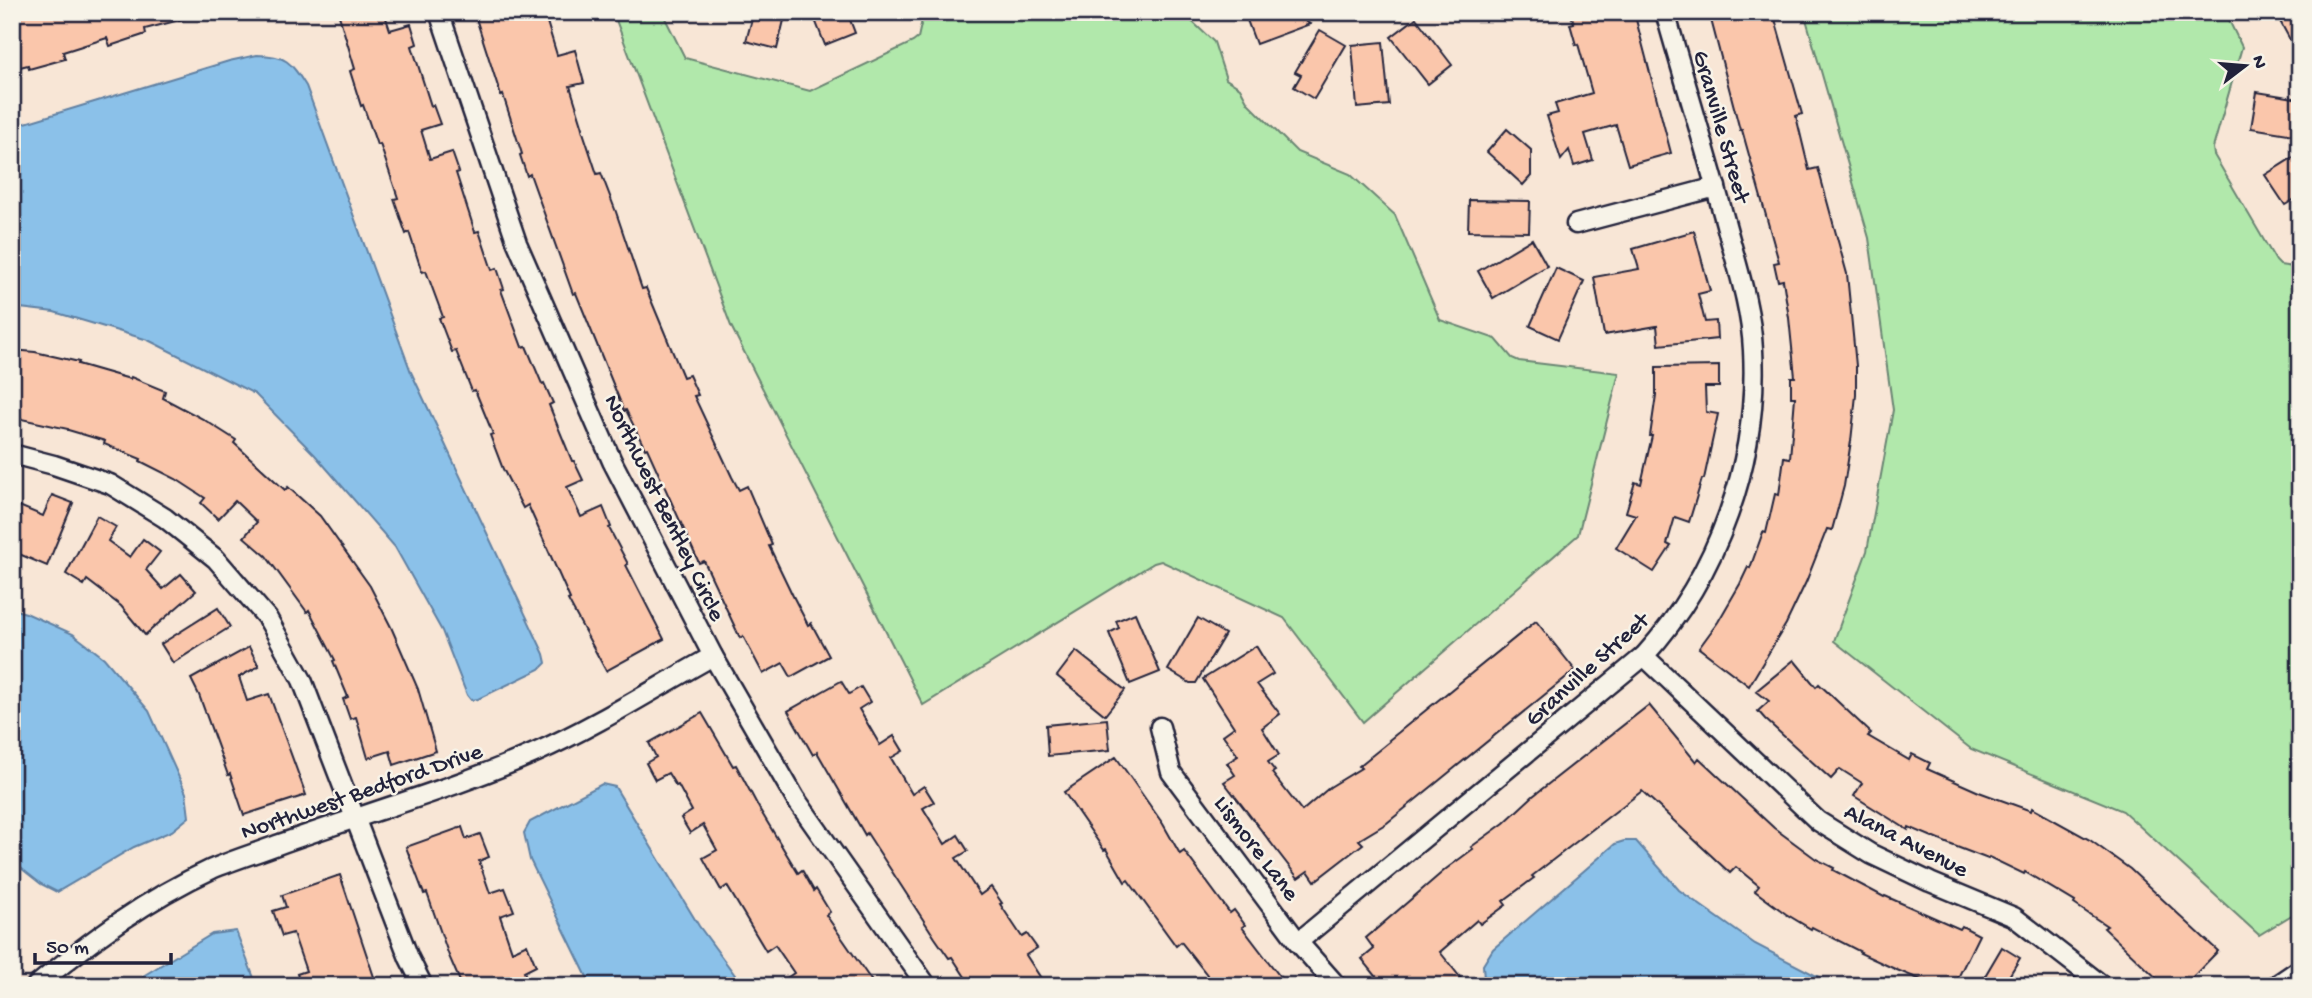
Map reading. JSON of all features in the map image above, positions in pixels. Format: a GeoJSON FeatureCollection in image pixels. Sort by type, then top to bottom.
{"type":"FeatureCollection","features":[{"type":"Feature","properties":{"kind":"street","name":"Northwest Bentley Circle"},"geometry":{"type":"LineString","coordinates":[[439,12],[517,243],[612,461],[713,656],[795,798],[927,986]]}},
{"type":"Feature","properties":{"kind":"street","name":"Granville Street"},"geometry":{"type":"LineString","coordinates":[[1298,943],[1644,656],[1666,631],[1698,579],[1724,528],[1742,472],[1752,403],[1753,349],[1744,292],[1665,12]]}},
{"type":"Feature","properties":{"kind":"street"},"geometry":{"type":"LineString","coordinates":[[1576,224],[1716,187]]}},
{"type":"Feature","properties":{"kind":"street"},"geometry":{"type":"LineString","coordinates":[[12,454],[110,484],[165,518],[216,559],[268,619],[302,680],[408,958],[423,986]]}},
{"type":"Feature","properties":{"kind":"street","name":"Northwest Bedford Drive"},"geometry":{"type":"LineString","coordinates":[[36,986],[79,950],[146,903],[214,868],[354,817],[458,783],[537,752],[713,656]]}},
{"type":"Feature","properties":{"kind":"street","name":"Alana Avenue"},"geometry":{"type":"LineString","coordinates":[[1644,656],[1818,821],[1883,860],[2014,917],[2104,986]]}},
{"type":"Feature","properties":{"kind":"street","name":"Lismore Lane"},"geometry":{"type":"LineString","coordinates":[[1160,727],[1171,772],[1298,943],[1337,986]]}},
{"type":"Feature","properties":{"kind":"street"},"geometry":{"type":"LineString","coordinates":[[2275,986],[2300,969]]}},
{"type":"Feature","properties":{"kind":"green space"},"geometry":{"type":"Polygon","coordinates":[[[613,12],[662,12],[685,58],[810,91],[913,42],[918,38],[922,20],[950,12],[1182,12],[1214,42],[1226,79],[1240,88],[1248,103],[1297,152],[1350,174],[1395,215],[1440,320],[1496,339],[1512,358],[1519,361],[1619,373],[1578,535],[1363,722],[1284,618],[1161,561],[923,705],[731,326],[613,12]]]}},
{"type":"Feature","properties":{"kind":"green space"},"geometry":{"type":"Polygon","coordinates":[[[1804,12],[2225,12],[2242,47],[2213,148],[2214,155],[2276,261],[2280,265],[2300,268],[2300,910],[2259,935],[2123,811],[1971,749],[1834,641],[1867,551],[1893,410],[1869,238],[1804,12]]]}},
{"type":"Feature","properties":{"kind":"water"},"geometry":{"type":"Polygon","coordinates":[[[257,55],[281,58],[292,66],[306,86],[411,372],[544,654],[546,663],[540,669],[478,699],[471,700],[467,695],[442,631],[395,547],[315,455],[255,394],[148,340],[54,312],[12,307],[12,127],[229,61],[257,55]]]}},
{"type":"Feature","properties":{"kind":"water"},"geometry":{"type":"Polygon","coordinates":[[[12,609],[73,634],[104,658],[149,711],[186,793],[189,817],[172,831],[134,847],[57,892],[41,884],[12,861],[12,609]]]}},
{"type":"Feature","properties":{"kind":"water"},"geometry":{"type":"Polygon","coordinates":[[[602,784],[615,787],[699,926],[743,986],[593,986],[530,860],[524,833],[530,822],[602,784]]]}},
{"type":"Feature","properties":{"kind":"water"},"geometry":{"type":"Polygon","coordinates":[[[1636,841],[1679,890],[1755,944],[1836,986],[1490,986],[1484,980],[1483,965],[1493,949],[1615,844],[1636,841]]]}},
{"type":"Feature","properties":{"kind":"water"},"geometry":{"type":"Polygon","coordinates":[[[236,931],[257,986],[142,986],[143,976],[212,934],[236,931]]]}},
{"type":"Feature","properties":{"kind":"building"},"geometry":{"type":"Polygon","coordinates":[[[12,12],[52,12],[53,16],[67,12],[190,12],[191,17],[145,29],[146,34],[110,46],[107,38],[63,52],[65,59],[29,69],[28,65],[12,69],[12,12]]]}},
{"type":"Feature","properties":{"kind":"building"},"geometry":{"type":"Polygon","coordinates":[[[338,12],[384,12],[390,30],[411,24],[417,44],[412,46],[431,106],[433,105],[440,124],[421,130],[430,159],[452,152],[475,232],[479,231],[492,270],[497,268],[504,289],[501,290],[522,347],[526,346],[542,384],[544,383],[553,403],[549,405],[572,461],[583,480],[567,487],[581,517],[603,507],[611,527],[609,528],[628,564],[626,565],[664,639],[606,671],[568,600],[570,599],[528,505],[523,508],[503,469],[490,435],[493,434],[475,390],[472,391],[456,351],[452,352],[439,318],[443,317],[426,271],[422,272],[409,232],[406,234],[394,199],[398,198],[380,144],[377,145],[363,105],[361,106],[350,71],[355,69],[338,12]]]}},
{"type":"Feature","properties":{"kind":"building"},"geometry":{"type":"Polygon","coordinates":[[[474,12],[544,12],[557,55],[575,50],[584,83],[570,86],[582,129],[597,174],[601,173],[616,212],[642,289],[646,288],[683,377],[689,375],[698,395],[694,396],[732,477],[739,490],[747,486],[772,545],[769,546],[793,596],[829,656],[791,677],[783,663],[763,674],[743,636],[740,638],[704,561],[699,563],[647,448],[645,449],[626,410],[624,411],[576,293],[573,294],[530,174],[527,176],[474,12]]]}},
{"type":"Feature","properties":{"kind":"building"},"geometry":{"type":"Polygon","coordinates":[[[754,12],[786,12],[777,49],[746,41],[754,12]]]}},
{"type":"Feature","properties":{"kind":"building"},"geometry":{"type":"Polygon","coordinates":[[[812,12],[847,12],[855,33],[825,45],[812,12]]]}},
{"type":"Feature","properties":{"kind":"building"},"geometry":{"type":"Polygon","coordinates":[[[1244,12],[1291,12],[1310,24],[1256,44],[1244,12]]]}},
{"type":"Feature","properties":{"kind":"building"},"geometry":{"type":"Polygon","coordinates":[[[1570,12],[1634,12],[1671,153],[1628,165],[1616,125],[1585,134],[1593,160],[1574,166],[1569,150],[1561,160],[1547,116],[1558,113],[1555,104],[1592,93],[1570,24],[1574,23],[1570,12]]]}},
{"type":"Feature","properties":{"kind":"building"},"geometry":{"type":"Polygon","coordinates":[[[1709,12],[1773,12],[1802,114],[1796,116],[1809,170],[1818,168],[1847,274],[1856,366],[1851,441],[1844,486],[1832,530],[1827,529],[1786,624],[1749,686],[1699,648],[1718,622],[1748,567],[1750,568],[1763,532],[1766,533],[1775,494],[1779,495],[1784,457],[1790,458],[1795,397],[1791,397],[1791,377],[1795,377],[1783,280],[1778,281],[1774,263],[1779,262],[1709,12]]]}},
{"type":"Feature","properties":{"kind":"building"},"geometry":{"type":"Polygon","coordinates":[[[2275,12],[2300,12],[2300,58],[2275,12]]]}},
{"type":"Feature","properties":{"kind":"building"},"geometry":{"type":"Polygon","coordinates":[[[1416,18],[1452,65],[1428,84],[1391,37],[1416,18]]]}},
{"type":"Feature","properties":{"kind":"building"},"geometry":{"type":"Polygon","coordinates":[[[1320,30],[1346,45],[1314,99],[1294,87],[1301,75],[1295,72],[1320,30]]]}},
{"type":"Feature","properties":{"kind":"building"},"geometry":{"type":"Polygon","coordinates":[[[1383,42],[1389,105],[1357,108],[1352,45],[1383,42]]]}},
{"type":"Feature","properties":{"kind":"building"},"geometry":{"type":"Polygon","coordinates":[[[2257,92],[2300,99],[2300,136],[2251,128],[2257,92]]]}},
{"type":"Feature","properties":{"kind":"building"},"geometry":{"type":"Polygon","coordinates":[[[1507,129],[1531,150],[1531,176],[1523,185],[1487,152],[1507,129]]]}},
{"type":"Feature","properties":{"kind":"building"},"geometry":{"type":"Polygon","coordinates":[[[2300,153],[2300,196],[2285,205],[2265,175],[2300,153]]]}},
{"type":"Feature","properties":{"kind":"building"},"geometry":{"type":"Polygon","coordinates":[[[1469,200],[1530,201],[1529,232],[1468,231],[1469,200]]]}},
{"type":"Feature","properties":{"kind":"building"},"geometry":{"type":"Polygon","coordinates":[[[1694,231],[1710,291],[1698,294],[1705,322],[1716,321],[1717,339],[1659,345],[1657,326],[1604,335],[1594,277],[1639,269],[1633,249],[1694,231]]]}},
{"type":"Feature","properties":{"kind":"building"},"geometry":{"type":"Polygon","coordinates":[[[1532,239],[1547,266],[1493,298],[1478,271],[1532,239]]]}},
{"type":"Feature","properties":{"kind":"building"},"geometry":{"type":"Polygon","coordinates":[[[1556,268],[1584,281],[1558,339],[1530,326],[1556,268]]]}},
{"type":"Feature","properties":{"kind":"building"},"geometry":{"type":"Polygon","coordinates":[[[12,350],[79,362],[78,364],[130,379],[131,377],[165,391],[163,398],[236,440],[234,443],[285,490],[288,487],[320,516],[370,586],[391,627],[418,689],[436,751],[394,765],[390,751],[368,758],[356,717],[350,719],[343,699],[348,697],[333,661],[335,660],[309,610],[307,612],[266,556],[244,537],[257,522],[235,501],[218,519],[201,503],[205,498],[176,479],[140,461],[141,459],[104,444],[105,441],[68,429],[12,417],[12,350]]]}},
{"type":"Feature","properties":{"kind":"building"},"geometry":{"type":"Polygon","coordinates":[[[1719,366],[1719,387],[1705,387],[1706,412],[1718,414],[1704,479],[1689,522],[1675,517],[1667,544],[1671,546],[1654,572],[1616,548],[1636,515],[1626,512],[1635,482],[1641,484],[1652,436],[1656,367],[1719,366]]]}},
{"type":"Feature","properties":{"kind":"building"},"geometry":{"type":"Polygon","coordinates":[[[52,495],[73,503],[47,566],[12,551],[12,503],[43,516],[52,495]]]}},
{"type":"Feature","properties":{"kind":"building"},"geometry":{"type":"Polygon","coordinates":[[[97,516],[116,527],[108,541],[130,557],[143,539],[160,552],[146,570],[163,589],[181,574],[196,591],[145,635],[121,606],[87,580],[84,585],[66,574],[97,516]]]}},
{"type":"Feature","properties":{"kind":"building"},"geometry":{"type":"Polygon","coordinates":[[[218,608],[230,627],[173,663],[161,644],[218,608]]]}},
{"type":"Feature","properties":{"kind":"building"},"geometry":{"type":"Polygon","coordinates":[[[1135,613],[1160,672],[1130,684],[1109,633],[1119,628],[1116,621],[1135,613]]]}},
{"type":"Feature","properties":{"kind":"building"},"geometry":{"type":"Polygon","coordinates":[[[1198,618],[1225,634],[1196,683],[1190,683],[1168,670],[1198,618]]]}},
{"type":"Feature","properties":{"kind":"building"},"geometry":{"type":"Polygon","coordinates":[[[1536,621],[1575,670],[1387,823],[1359,840],[1363,844],[1315,881],[1308,871],[1298,878],[1224,782],[1235,775],[1227,763],[1238,756],[1223,735],[1234,727],[1203,679],[1256,646],[1273,674],[1257,684],[1280,714],[1262,728],[1279,755],[1268,762],[1275,771],[1272,773],[1302,811],[1330,787],[1361,768],[1359,766],[1389,740],[1536,621]]]}},
{"type":"Feature","properties":{"kind":"building"},"geometry":{"type":"Polygon","coordinates":[[[249,647],[259,666],[239,677],[247,701],[269,694],[306,795],[244,815],[191,679],[249,647]]]}},
{"type":"Feature","properties":{"kind":"building"},"geometry":{"type":"Polygon","coordinates":[[[1076,651],[1125,690],[1105,715],[1057,676],[1076,651]]]}},
{"type":"Feature","properties":{"kind":"building"},"geometry":{"type":"Polygon","coordinates":[[[1794,660],[1816,687],[1819,684],[1871,733],[1868,736],[1909,760],[1912,754],[1930,763],[1927,769],[1979,792],[2031,811],[2032,808],[2090,840],[2130,869],[2218,951],[2184,986],[2165,986],[2104,928],[2107,926],[2074,904],[2075,902],[2025,872],[2024,874],[1989,857],[1988,859],[1909,827],[1908,830],[1854,796],[1862,783],[1840,769],[1831,779],[1758,711],[1769,701],[1756,691],[1794,660]]]}},
{"type":"Feature","properties":{"kind":"building"},"geometry":{"type":"Polygon","coordinates":[[[841,681],[849,694],[861,687],[870,702],[859,709],[880,745],[894,736],[903,751],[891,758],[912,794],[924,786],[934,802],[923,808],[945,844],[958,835],[968,851],[956,858],[980,895],[991,887],[1022,937],[1027,934],[1037,948],[1026,955],[1046,986],[971,986],[952,957],[949,958],[935,938],[867,833],[865,835],[817,752],[813,755],[788,711],[841,681]]]}},
{"type":"Feature","properties":{"kind":"building"},"geometry":{"type":"Polygon","coordinates":[[[1649,705],[1696,762],[1699,758],[1774,828],[1816,859],[1884,897],[1979,935],[1954,986],[1939,986],[1897,970],[1812,927],[1811,929],[1786,914],[1755,891],[1759,886],[1736,867],[1730,873],[1642,791],[1532,876],[1534,878],[1503,901],[1506,905],[1480,924],[1477,920],[1440,952],[1467,986],[1384,986],[1362,959],[1374,949],[1366,938],[1473,849],[1471,847],[1649,705]]]}},
{"type":"Feature","properties":{"kind":"building"},"geometry":{"type":"Polygon","coordinates":[[[702,713],[733,766],[736,765],[798,873],[802,870],[814,891],[816,889],[830,912],[826,915],[875,986],[775,986],[794,973],[775,945],[766,951],[727,886],[721,890],[703,858],[717,850],[703,825],[690,833],[681,818],[692,811],[678,785],[676,786],[668,773],[655,780],[646,763],[656,757],[649,743],[702,713]]]}},
{"type":"Feature","properties":{"kind":"building"},"geometry":{"type":"Polygon","coordinates":[[[1107,719],[1110,750],[1048,756],[1046,725],[1107,719]]]}},
{"type":"Feature","properties":{"kind":"building"},"geometry":{"type":"Polygon","coordinates":[[[1116,757],[1163,824],[1180,854],[1184,851],[1230,913],[1234,910],[1245,925],[1242,927],[1287,986],[1216,986],[1181,942],[1176,946],[1128,880],[1125,882],[1106,849],[1104,850],[1064,792],[1116,757]]]}},
{"type":"Feature","properties":{"kind":"building"},"geometry":{"type":"Polygon","coordinates":[[[462,827],[466,839],[480,834],[489,857],[479,861],[490,893],[505,888],[514,911],[500,916],[512,951],[527,944],[536,966],[524,972],[530,986],[462,986],[449,956],[427,893],[424,894],[406,847],[462,827]]]}},
{"type":"Feature","properties":{"kind":"building"},"geometry":{"type":"Polygon","coordinates":[[[340,875],[377,986],[301,986],[297,974],[306,971],[293,933],[282,936],[273,911],[286,907],[282,895],[340,875]]]}},
{"type":"Feature","properties":{"kind":"building"},"geometry":{"type":"Polygon","coordinates":[[[2002,947],[2020,958],[2003,986],[1979,986],[2002,947]]]}}]}
